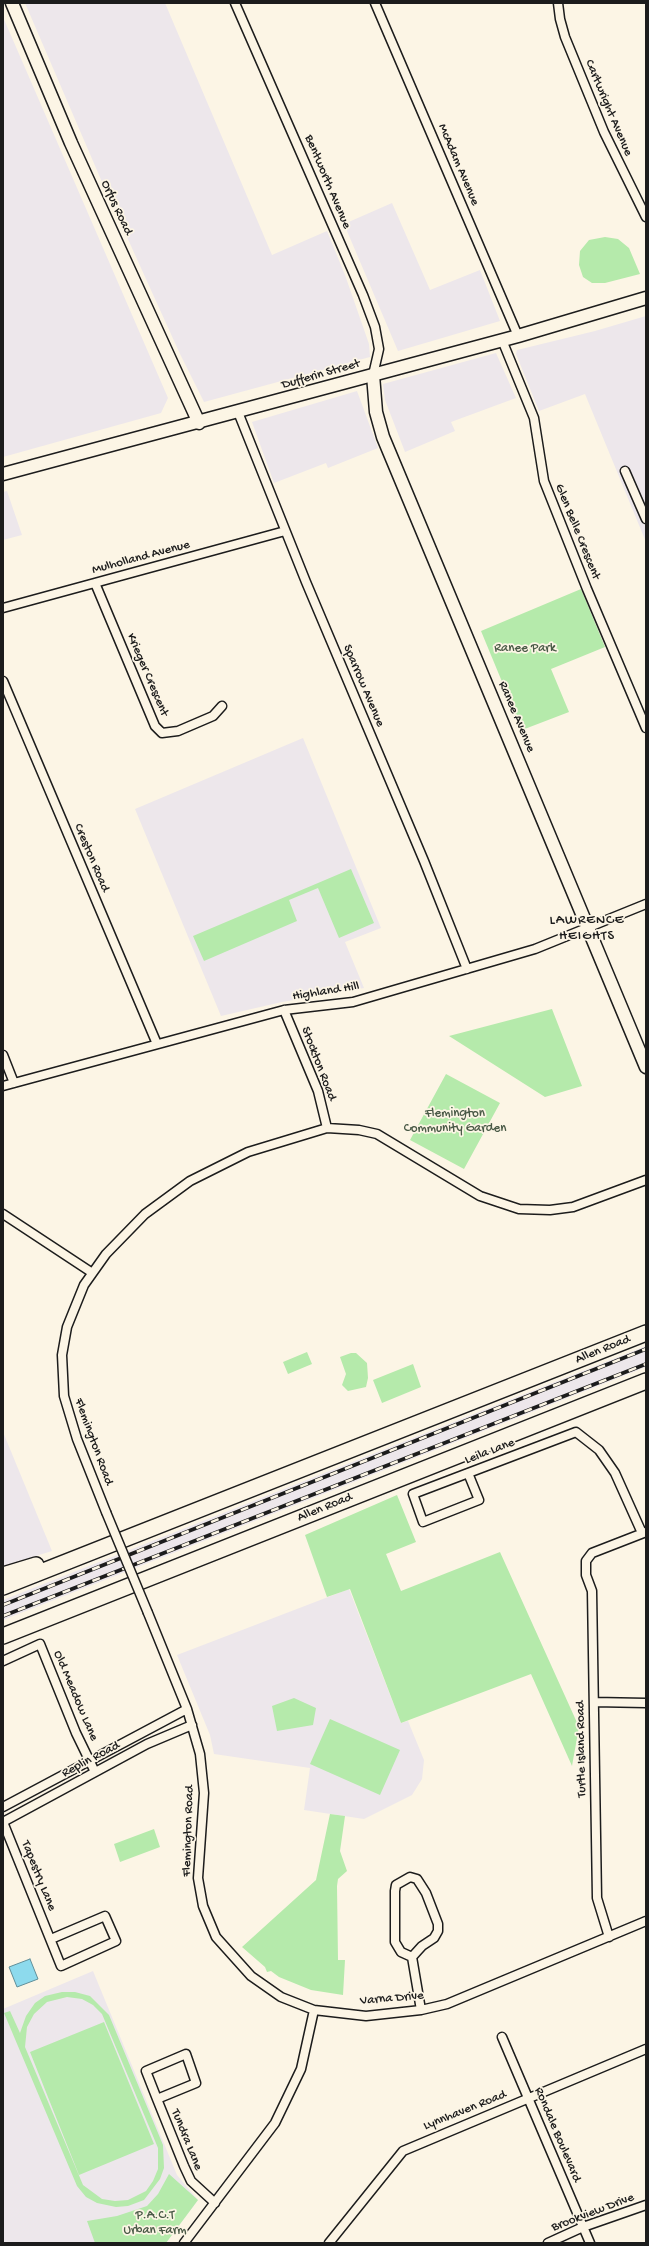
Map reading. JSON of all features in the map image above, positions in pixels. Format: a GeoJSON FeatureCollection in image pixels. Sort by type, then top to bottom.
{"type":"FeatureCollection","features":[{"type":"Feature","properties":{"kind":"highway","name":"Allen Road"},"geometry":{"type":"LineString","coordinates":[[3,1587],[85,1556],[646,1333]]}},
{"type":"Feature","properties":{"kind":"highway","name":"Allen Road"},"geometry":{"type":"LineString","coordinates":[[3,1636],[646,1381]]}},
{"type":"Feature","properties":{"kind":"highway"},"geometry":{"type":"LineString","coordinates":[[3,1576],[72,1553],[85,1556]]}},
{"type":"Feature","properties":{"kind":"highway"},"geometry":{"type":"LineString","coordinates":[[3,1644],[102,1597]]}},
{"type":"Feature","properties":{"kind":"street","name":"Orfus Road"},"geometry":{"type":"LineString","coordinates":[[12,3],[71,143],[199,423]]}},
{"type":"Feature","properties":{"kind":"street","name":"Bentworth Avenue"},"geometry":{"type":"LineString","coordinates":[[235,3],[360,288],[375,327],[379,349],[373,375]]}},
{"type":"Feature","properties":{"kind":"street","name":"McAdam Avenue"},"geometry":{"type":"LineString","coordinates":[[375,3],[518,336]]}},
{"type":"Feature","properties":{"kind":"street","name":"Cartwright Avenue"},"geometry":{"type":"LineString","coordinates":[[558,3],[560,19],[565,37],[604,132],[646,217]]}},
{"type":"Feature","properties":{"kind":"street","name":"Dufferin Street"},"geometry":{"type":"LineString","coordinates":[[3,474],[199,423],[518,336],[646,298]]}},
{"type":"Feature","properties":{"kind":"street","name":"Glen Belle Crescent"},"geometry":{"type":"LineString","coordinates":[[502,340],[534,418],[544,481],[587,589],[646,728]]}},
{"type":"Feature","properties":{"kind":"street","name":"Ranee Avenue"},"geometry":{"type":"LineString","coordinates":[[373,375],[376,412],[383,436],[646,1066]]}},
{"type":"Feature","properties":{"kind":"street","name":"Sparrow Avenue"},"geometry":{"type":"LineString","coordinates":[[238,412],[285,531],[467,969]]}},
{"type":"Feature","properties":{"kind":"street"},"geometry":{"type":"LineString","coordinates":[[625,471],[646,519]]}},
{"type":"Feature","properties":{"kind":"street","name":"Mulholland Avenue"},"geometry":{"type":"LineString","coordinates":[[3,608],[285,531]]}},
{"type":"Feature","properties":{"kind":"street","name":"Krieger Crescent"},"geometry":{"type":"LineString","coordinates":[[95,583],[155,726],[162,733],[178,731],[213,716],[222,706]]}},
{"type":"Feature","properties":{"kind":"street","name":"Creston Road"},"geometry":{"type":"LineString","coordinates":[[3,681],[158,1044]]}},
{"type":"Feature","properties":{"kind":"street","name":"Highland Hill"},"geometry":{"type":"LineString","coordinates":[[3,1086],[284,1010],[353,1002],[535,949],[646,904]]}},
{"type":"Feature","properties":{"kind":"street","name":"Stockton Road"},"geometry":{"type":"LineString","coordinates":[[284,1010],[318,1091],[327,1128]]}},
{"type":"Feature","properties":{"kind":"street"},"geometry":{"type":"LineString","coordinates":[[3,1055],[14,1083]]}},
{"type":"Feature","properties":{"kind":"street","name":"Flemington Road"},"geometry":{"type":"LineString","coordinates":[[314,2010],[281,1996],[251,1976],[216,1937],[203,1906],[198,1878],[204,1793],[200,1754],[187,1709],[72,1426],[62,1383],[62,1355],[67,1327],[77,1298],[91,1272],[110,1249],[145,1214],[190,1181],[225,1162],[265,1145],[327,1128],[359,1130],[377,1134],[480,1196],[519,1209],[562,1210],[583,1204],[646,1180]]}},
{"type":"Feature","properties":{"kind":"street"},"geometry":{"type":"LineString","coordinates":[[3,1214],[91,1272]]}},
{"type":"Feature","properties":{"kind":"street","name":"Leila Lane"},"geometry":{"type":"LineString","coordinates":[[468,1473],[479,1500],[423,1522],[413,1494],[468,1473],[576,1432],[599,1450],[615,1473],[644,1533]]}},
{"type":"Feature","properties":{"kind":"street","name":"Turtle Island Road"},"geometry":{"type":"LineString","coordinates":[[608,1936],[597,1898],[592,1592],[586,1575],[586,1561],[592,1553],[644,1533]]}},
{"type":"Feature","properties":{"kind":"street","name":"Old Meadow Lane"},"geometry":{"type":"LineString","coordinates":[[3,1661],[40,1644],[76,1733],[95,1772]]}},
{"type":"Feature","properties":{"kind":"street"},"geometry":{"type":"LineString","coordinates":[[594,1702],[646,1703]]}},
{"type":"Feature","properties":{"kind":"street","name":"Replin Road"},"geometry":{"type":"LineString","coordinates":[[3,1807],[187,1709]]}},
{"type":"Feature","properties":{"kind":"street","name":"Replin Road"},"geometry":{"type":"LineString","coordinates":[[3,1822],[146,1744],[192,1725]]}},
{"type":"Feature","properties":{"kind":"street","name":"Tapestry Lane"},"geometry":{"type":"LineString","coordinates":[[3,1822],[50,1939],[61,1966],[116,1941],[105,1916],[50,1939]]}},
{"type":"Feature","properties":{"kind":"street"},"geometry":{"type":"LineString","coordinates":[[410,1877],[417,1880],[426,1893],[438,1924],[438,1931],[434,1938],[422,1946],[412,1957],[401,1952],[395,1942],[396,1885],[410,1877]]}},
{"type":"Feature","properties":{"kind":"street","name":"Varna Drive"},"geometry":{"type":"LineString","coordinates":[[314,2010],[366,2016],[421,2010],[448,2004],[646,1921]]}},
{"type":"Feature","properties":{"kind":"street"},"geometry":{"type":"LineString","coordinates":[[412,1957],[421,2010]]}},
{"type":"Feature","properties":{"kind":"street"},"geometry":{"type":"LineString","coordinates":[[184,2243],[275,2123],[287,2102],[301,2069],[314,2010]]}},
{"type":"Feature","properties":{"kind":"street","name":"Rondale Boulevard"},"geometry":{"type":"LineString","coordinates":[[502,2037],[590,2243]]}},
{"type":"Feature","properties":{"kind":"street","name":"Lynnhaven Road"},"geometry":{"type":"LineString","coordinates":[[329,2243],[402,2151],[646,2049]]}},
{"type":"Feature","properties":{"kind":"street","name":"Tundra Lane"},"geometry":{"type":"LineString","coordinates":[[157,2099],[196,2083],[186,2054],[146,2071],[157,2099],[191,2181],[215,2203]]}},
{"type":"Feature","properties":{"kind":"street","name":"Brookview Drive"},"geometry":{"type":"LineString","coordinates":[[548,2243],[583,2227],[646,2205]]}},
{"type":"Feature","properties":{"kind":"shaded area"},"geometry":{"type":"Polygon","coordinates":[[[25,3],[165,3],[272,255],[327,231],[345,275],[369,344],[370,357],[204,402],[180,354],[102,182],[25,3]]]}},
{"type":"Feature","properties":{"kind":"shaded area"},"geometry":{"type":"Polygon","coordinates":[[[3,17],[168,398],[161,413],[3,457],[3,17]]]}},
{"type":"Feature","properties":{"kind":"shaded area"},"geometry":{"type":"Polygon","coordinates":[[[392,203],[430,290],[480,270],[500,321],[398,351],[344,224],[392,203]]]}},
{"type":"Feature","properties":{"kind":"shaded area"},"geometry":{"type":"Polygon","coordinates":[[[646,316],[646,542],[585,394],[539,411],[516,354],[517,350],[595,331],[646,316]]]}},
{"type":"Feature","properties":{"kind":"shaded area"},"geometry":{"type":"Polygon","coordinates":[[[496,353],[516,398],[451,422],[455,431],[405,452],[385,400],[383,384],[496,353]]]}},
{"type":"Feature","properties":{"kind":"shaded area"},"geometry":{"type":"Polygon","coordinates":[[[357,391],[378,448],[328,468],[326,463],[274,483],[252,422],[357,391]]]}},
{"type":"Feature","properties":{"kind":"shaded area"},"geometry":{"type":"Polygon","coordinates":[[[7,491],[22,535],[3,540],[3,492],[7,491]]]}},
{"type":"Feature","properties":{"kind":"shaded area"},"geometry":{"type":"Polygon","coordinates":[[[303,738],[381,928],[345,942],[364,988],[282,1002],[221,1016],[135,809],[303,738]]]}},
{"type":"Feature","properties":{"kind":"shaded area"},"geometry":{"type":"Polygon","coordinates":[[[646,1346],[646,1367],[3,1620],[3,1600],[646,1346]]]}},
{"type":"Feature","properties":{"kind":"shaded area"},"geometry":{"type":"Polygon","coordinates":[[[3,1432],[52,1551],[3,1566],[3,1432]]]}},
{"type":"Feature","properties":{"kind":"shaded area"},"geometry":{"type":"Polygon","coordinates":[[[349,1589],[401,1723],[408,1721],[424,1760],[422,1779],[412,1795],[364,1819],[304,1810],[310,1768],[214,1754],[210,1735],[177,1655],[349,1589]]]}},
{"type":"Feature","properties":{"kind":"shaded area"},"geometry":{"type":"Polygon","coordinates":[[[93,1971],[177,2175],[198,2200],[166,2243],[3,2243],[3,2009],[93,1971]]]}},
{"type":"Feature","properties":{"kind":"green space"},"geometry":{"type":"Polygon","coordinates":[[[605,237],[618,239],[629,248],[640,274],[605,283],[592,283],[583,277],[579,265],[580,251],[589,240],[605,237]]]}},
{"type":"Feature","properties":{"kind":"green space","name":"Ranee Park"},"geometry":{"type":"Polygon","coordinates":[[[581,589],[605,647],[551,669],[569,712],[522,730],[481,631],[581,589]]]}},
{"type":"Feature","properties":{"kind":"green space"},"geometry":{"type":"Polygon","coordinates":[[[351,869],[374,923],[339,938],[318,888],[289,900],[297,921],[204,961],[193,936],[351,869]]]}},
{"type":"Feature","properties":{"kind":"green space"},"geometry":{"type":"Polygon","coordinates":[[[552,1009],[582,1086],[545,1097],[449,1036],[552,1009]]]}},
{"type":"Feature","properties":{"kind":"green space","name":"Flemington Community Garden"},"geometry":{"type":"Polygon","coordinates":[[[446,1074],[500,1103],[464,1169],[410,1140],[446,1074]]]}},
{"type":"Feature","properties":{"kind":"green space"},"geometry":{"type":"Polygon","coordinates":[[[307,1352],[312,1364],[288,1374],[283,1362],[307,1352]]]}},
{"type":"Feature","properties":{"kind":"green space"},"geometry":{"type":"Polygon","coordinates":[[[351,1353],[356,1353],[367,1363],[368,1378],[366,1387],[348,1391],[342,1385],[346,1374],[340,1357],[351,1353]]]}},
{"type":"Feature","properties":{"kind":"green space"},"geometry":{"type":"Polygon","coordinates":[[[413,1364],[421,1387],[382,1403],[373,1380],[413,1364]]]}},
{"type":"Feature","properties":{"kind":"green space"},"geometry":{"type":"Polygon","coordinates":[[[397,1495],[416,1542],[386,1554],[401,1591],[500,1552],[579,1727],[572,1766],[531,1674],[401,1723],[350,1589],[327,1597],[305,1535],[397,1495]]]}},
{"type":"Feature","properties":{"kind":"green space"},"geometry":{"type":"Polygon","coordinates":[[[294,1698],[316,1708],[313,1725],[277,1731],[272,1706],[294,1698]]]}},
{"type":"Feature","properties":{"kind":"green space"},"geometry":{"type":"Polygon","coordinates":[[[330,1719],[400,1750],[380,1795],[310,1764],[330,1719]]]}},
{"type":"Feature","properties":{"kind":"green space"},"geometry":{"type":"Polygon","coordinates":[[[330,1814],[345,1816],[340,1851],[347,1871],[338,1879],[337,1886],[338,1960],[345,1960],[343,1995],[311,1990],[279,1977],[271,1971],[267,1972],[265,1967],[242,1947],[316,1880],[330,1814]]]}},
{"type":"Feature","properties":{"kind":"green space"},"geometry":{"type":"Polygon","coordinates":[[[154,1829],[160,1847],[120,1862],[114,1844],[154,1829]]]}},
{"type":"Feature","properties":{"kind":"green space"},"geometry":{"type":"Polygon","coordinates":[[[62,1992],[75,1992],[90,1996],[109,2015],[163,2145],[164,2168],[160,2179],[144,2200],[128,2206],[116,2207],[97,2203],[86,2197],[77,2186],[4,2013],[10,2011],[20,2033],[26,2016],[35,2003],[45,1996],[62,1992]],[[67,1997],[47,2002],[34,2014],[27,2027],[25,2047],[83,2185],[102,2199],[115,2201],[128,2200],[146,2191],[153,2181],[158,2169],[158,2148],[102,2014],[93,2005],[82,1999],[67,1997]]]}},
{"type":"Feature","properties":{"kind":"green space"},"geometry":{"type":"Polygon","coordinates":[[[104,2022],[154,2144],[79,2175],[30,2052],[104,2022]]]}},
{"type":"Feature","properties":{"kind":"green space","name":"P.A.C.T Urban Farm"},"geometry":{"type":"Polygon","coordinates":[[[169,2174],[198,2200],[166,2243],[95,2243],[87,2221],[117,2216],[147,2206],[158,2194],[169,2174]]]}},
{"type":"Feature","properties":{"kind":"water"},"geometry":{"type":"Polygon","coordinates":[[[30,1959],[38,1979],[17,1987],[9,1967],[30,1959]]]}},
{"type":"Feature","properties":{"kind":"railway"},"geometry":{"type":"LineString","coordinates":[[3,1605],[646,1349]]}},
{"type":"Feature","properties":{"kind":"railway"},"geometry":{"type":"LineString","coordinates":[[3,1616],[646,1364]]}},
{"type":"Feature","properties":{"kind":"district","name":"LAWRENCE HEIGHTS"},"geometry":{"type":"Point","coordinates":[587,930]}}]}
